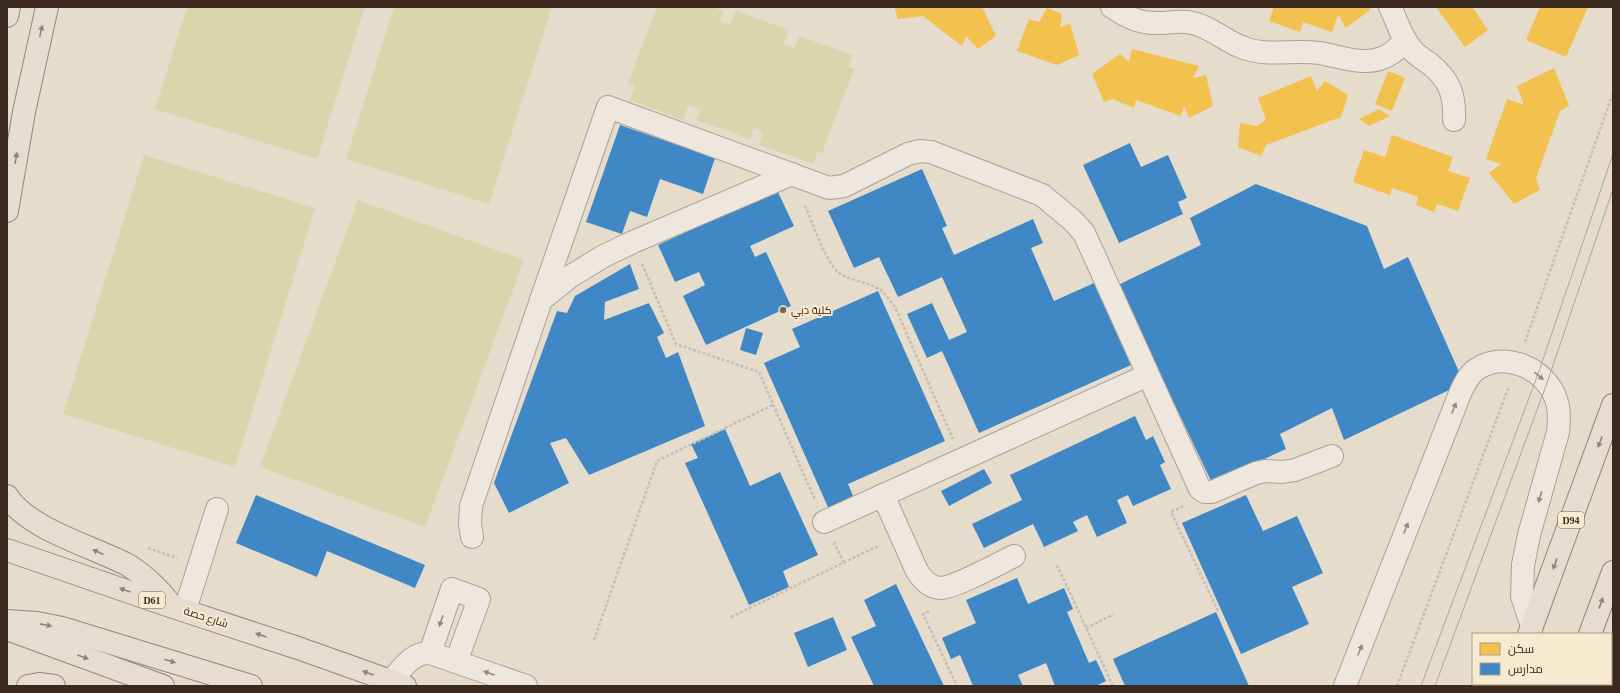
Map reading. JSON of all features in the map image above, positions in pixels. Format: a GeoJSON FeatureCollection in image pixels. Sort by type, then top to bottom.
{"type":"FeatureCollection","features":[{"type":"Feature","properties":{"kind":"main road"},"geometry":{"type":"LineString","coordinates":[[7,16],[9,7]]}},
{"type":"Feature","properties":{"kind":"main road"},"geometry":{"type":"LineString","coordinates":[[7,211],[24,112],[47,7]]}},
{"type":"Feature","properties":{"kind":"main road","name":"D94"},"geometry":{"type":"LineString","coordinates":[[1531,630],[1613,405]]}},
{"type":"Feature","properties":{"kind":"main road"},"geometry":{"type":"LineString","coordinates":[[7,496],[13,506],[33,522],[127,565],[145,576],[179,608]]}},
{"type":"Feature","properties":{"kind":"main road","name":"شارع حصة"},"geometry":{"type":"LineString","coordinates":[[7,550],[398,684]]}},
{"type":"Feature","properties":{"kind":"main road"},"geometry":{"type":"LineString","coordinates":[[1590,633],[1613,572]]}},
{"type":"Feature","properties":{"kind":"main road"},"geometry":{"type":"LineString","coordinates":[[7,621],[37,623],[62,628],[251,686]]}},
{"type":"Feature","properties":{"kind":"main road"},"geometry":{"type":"LineString","coordinates":[[7,629],[163,686]]}},
{"type":"Feature","properties":{"kind":"main road"},"geometry":{"type":"LineString","coordinates":[[28,686],[40,684],[54,686]]}},
{"type":"Feature","properties":{"kind":"street"},"geometry":{"type":"LineString","coordinates":[[1112,7],[1125,16],[1144,22],[1187,22],[1209,29],[1245,49],[1264,52],[1319,52],[1352,60],[1367,61],[1382,58],[1395,51],[1406,40]]}},
{"type":"Feature","properties":{"kind":"street"},"geometry":{"type":"LineString","coordinates":[[1390,7],[1412,50],[1442,75],[1451,88],[1455,104],[1454,120]]}},
{"type":"Feature","properties":{"kind":"street"},"geometry":{"type":"LineString","coordinates":[[472,537],[470,524],[471,506],[608,107],[829,188],[844,186],[908,154],[920,151],[942,155],[1042,194],[1072,220],[1084,233],[1200,489],[1205,492],[1212,492],[1256,473],[1265,471],[1282,472],[1295,470],[1332,456]]}},
{"type":"Feature","properties":{"kind":"street"},"geometry":{"type":"LineString","coordinates":[[541,300],[571,276],[602,257],[633,242],[792,174]]}},
{"type":"Feature","properties":{"kind":"street"},"geometry":{"type":"LineString","coordinates":[[1345,686],[1435,455],[1468,378],[1477,369],[1490,363],[1518,362],[1538,374],[1547,383],[1556,398],[1560,415],[1558,432],[1529,535],[1523,565],[1522,596],[1531,630]]}},
{"type":"Feature","properties":{"kind":"street"},"geometry":{"type":"LineString","coordinates":[[824,522],[1148,375]]}},
{"type":"Feature","properties":{"kind":"street"},"geometry":{"type":"LineString","coordinates":[[883,495],[922,579],[930,585],[940,588],[953,585],[1014,556]]}},
{"type":"Feature","properties":{"kind":"street"},"geometry":{"type":"LineString","coordinates":[[179,608],[217,509]]}},
{"type":"Feature","properties":{"kind":"street"},"geometry":{"type":"LineString","coordinates":[[430,653],[452,589],[478,599],[456,662]]}},
{"type":"Feature","properties":{"kind":"street"},"geometry":{"type":"LineString","coordinates":[[398,684],[413,657],[423,652],[430,653],[526,686]]}},
{"type":"Feature","properties":{"kind":"path"},"geometry":{"type":"LineString","coordinates":[[1397,686],[1518,362],[1613,93]]}},
{"type":"Feature","properties":{"kind":"path"},"geometry":{"type":"LineString","coordinates":[[792,174],[830,262],[837,272],[851,279],[869,284],[882,291],[895,307],[962,460]]}},
{"type":"Feature","properties":{"kind":"path"},"geometry":{"type":"LineString","coordinates":[[633,242],[676,344],[759,372],[824,522],[844,563]]}},
{"type":"Feature","properties":{"kind":"path"},"geometry":{"type":"LineString","coordinates":[[594,640],[657,460],[773,405]]}},
{"type":"Feature","properties":{"kind":"path"},"geometry":{"type":"LineString","coordinates":[[1212,492],[1171,512],[1218,611]]}},
{"type":"Feature","properties":{"kind":"path"},"geometry":{"type":"LineString","coordinates":[[731,617],[901,536]]}},
{"type":"Feature","properties":{"kind":"path"},"geometry":{"type":"LineString","coordinates":[[1057,565],[1113,686]]}},
{"type":"Feature","properties":{"kind":"path"},"geometry":{"type":"LineString","coordinates":[[940,588],[947,603],[923,614],[957,686]]}},
{"type":"Feature","properties":{"kind":"path"},"geometry":{"type":"LineString","coordinates":[[1086,628],[1114,614]]}},
{"type":"Feature","properties":{"kind":"shaded area"},"geometry":{"type":"Polygon","coordinates":[[[187,7],[365,7],[317,159],[155,109],[187,7]]]}},
{"type":"Feature","properties":{"kind":"shaded area"},"geometry":{"type":"Polygon","coordinates":[[[394,7],[552,7],[489,204],[346,159],[394,7]]]}},
{"type":"Feature","properties":{"kind":"shaded area"},"geometry":{"type":"Polygon","coordinates":[[[657,7],[713,7],[723,11],[720,21],[730,25],[736,11],[789,30],[784,44],[794,48],[799,36],[853,55],[848,67],[854,69],[822,153],[818,151],[813,164],[759,145],[763,132],[754,128],[750,139],[696,120],[700,109],[689,105],[683,120],[630,100],[635,86],[628,83],[657,7]]]}},
{"type":"Feature","properties":{"kind":"shaded area"},"geometry":{"type":"Polygon","coordinates":[[[144,155],[315,208],[235,467],[63,414],[144,155]]]}},
{"type":"Feature","properties":{"kind":"shaded area"},"geometry":{"type":"Polygon","coordinates":[[[358,200],[524,260],[425,527],[260,467],[358,200]]]}},
{"type":"Feature","properties":{"kind":"building: سكن"},"geometry":{"type":"Polygon","coordinates":[[[894,7],[982,7],[996,36],[978,49],[966,36],[962,46],[923,16],[898,19],[894,7]]]}},
{"type":"Feature","properties":{"kind":"building: سكن"},"geometry":{"type":"Polygon","coordinates":[[[1274,7],[1369,7],[1370,10],[1346,28],[1338,15],[1332,32],[1303,22],[1300,32],[1269,21],[1274,7]]]}},
{"type":"Feature","properties":{"kind":"building: سكن"},"geometry":{"type":"Polygon","coordinates":[[[1436,7],[1472,7],[1488,30],[1465,47],[1436,7]]]}},
{"type":"Feature","properties":{"kind":"building: سكن"},"geometry":{"type":"Polygon","coordinates":[[[1540,7],[1588,7],[1566,57],[1526,40],[1540,7]]]}},
{"type":"Feature","properties":{"kind":"building: سكن"},"geometry":{"type":"Polygon","coordinates":[[[1047,8],[1062,14],[1060,27],[1070,23],[1079,55],[1057,65],[1017,51],[1029,19],[1039,22],[1047,8]]]}},
{"type":"Feature","properties":{"kind":"building: سكن"},"geometry":{"type":"Polygon","coordinates":[[[1132,49],[1199,66],[1193,78],[1206,75],[1213,106],[1189,118],[1184,106],[1181,116],[1136,100],[1134,108],[1113,99],[1104,102],[1092,74],[1120,54],[1129,62],[1132,49]]]}},
{"type":"Feature","properties":{"kind":"building: سكن"},"geometry":{"type":"Polygon","coordinates":[[[1554,68],[1569,106],[1560,111],[1536,178],[1540,190],[1514,204],[1489,173],[1501,164],[1486,159],[1507,99],[1524,105],[1517,86],[1554,68]]]}},
{"type":"Feature","properties":{"kind":"building: سكن"},"geometry":{"type":"Polygon","coordinates":[[[1388,71],[1405,78],[1392,111],[1375,104],[1388,71]]]}},
{"type":"Feature","properties":{"kind":"building: سكن"},"geometry":{"type":"Polygon","coordinates":[[[1311,76],[1317,91],[1325,81],[1348,95],[1341,117],[1266,145],[1261,156],[1238,147],[1240,123],[1256,126],[1266,120],[1258,98],[1311,76]]]}},
{"type":"Feature","properties":{"kind":"building: سكن"},"geometry":{"type":"Polygon","coordinates":[[[1379,109],[1390,116],[1369,126],[1359,119],[1379,109]]]}},
{"type":"Feature","properties":{"kind":"building: سكن"},"geometry":{"type":"Polygon","coordinates":[[[1392,135],[1453,157],[1448,171],[1470,178],[1458,211],[1437,204],[1434,212],[1416,205],[1418,197],[1392,188],[1390,195],[1353,182],[1364,150],[1385,157],[1392,135]]]}},
{"type":"Feature","properties":{"kind":"building: مدارس"},"geometry":{"type":"Polygon","coordinates":[[[620,125],[715,158],[703,194],[660,179],[647,217],[630,211],[622,234],[586,222],[620,125]]]}},
{"type":"Feature","properties":{"kind":"building: مدارس"},"geometry":{"type":"Polygon","coordinates":[[[1130,143],[1141,167],[1168,155],[1187,198],[1178,202],[1183,214],[1119,243],[1083,165],[1130,143]]]}},
{"type":"Feature","properties":{"kind":"building: مدارس"},"geometry":{"type":"Polygon","coordinates":[[[922,169],[947,226],[942,228],[954,255],[1033,219],[1043,243],[1031,248],[1054,301],[1094,283],[1131,365],[979,433],[942,351],[927,358],[907,314],[932,303],[949,340],[967,332],[942,277],[898,297],[879,257],[854,268],[828,211],[922,169]]]}},
{"type":"Feature","properties":{"kind":"building: مدارس"},"geometry":{"type":"Polygon","coordinates":[[[1256,184],[1367,226],[1384,269],[1408,257],[1464,383],[1344,440],[1332,408],[1280,434],[1286,449],[1212,483],[1118,285],[1201,245],[1190,218],[1256,184]]]}},
{"type":"Feature","properties":{"kind":"building: مدارس"},"geometry":{"type":"Polygon","coordinates":[[[777,190],[794,226],[750,246],[755,257],[766,252],[791,306],[706,345],[683,296],[705,285],[699,272],[675,282],[658,245],[777,190]]]}},
{"type":"Feature","properties":{"kind":"building: مدارس"},"geometry":{"type":"Polygon","coordinates":[[[630,264],[639,289],[605,302],[604,320],[649,303],[664,333],[657,337],[666,358],[678,352],[705,426],[589,475],[566,438],[550,443],[569,483],[509,513],[494,483],[557,311],[567,313],[575,296],[630,264]]]}},
{"type":"Feature","properties":{"kind":"building: مدارس"},"geometry":{"type":"Polygon","coordinates":[[[878,291],[945,441],[848,484],[856,503],[831,514],[764,363],[800,347],[792,329],[878,291]]]}},
{"type":"Feature","properties":{"kind":"building: مدارس"},"geometry":{"type":"Polygon","coordinates":[[[746,328],[763,333],[756,355],[740,350],[746,328]]]}},
{"type":"Feature","properties":{"kind":"building: مدارس"},"geometry":{"type":"Polygon","coordinates":[[[1135,416],[1146,440],[1153,436],[1165,462],[1160,465],[1171,489],[1133,506],[1128,495],[1117,500],[1127,523],[1097,537],[1087,515],[1073,522],[1078,531],[1044,547],[1033,524],[984,548],[972,524],[1022,500],[1010,475],[1135,416]]]}},
{"type":"Feature","properties":{"kind":"building: مدارس"},"geometry":{"type":"Polygon","coordinates":[[[725,429],[750,486],[780,472],[818,555],[783,571],[789,587],[749,605],[685,463],[698,458],[691,444],[725,429]]]}},
{"type":"Feature","properties":{"kind":"building: مدارس"},"geometry":{"type":"Polygon","coordinates":[[[984,469],[992,483],[949,506],[941,491],[984,469]]]}},
{"type":"Feature","properties":{"kind":"building: مدارس"},"geometry":{"type":"Polygon","coordinates":[[[256,495],[425,565],[415,588],[327,551],[317,577],[236,543],[256,495]]]}},
{"type":"Feature","properties":{"kind":"building: مدارس"},"geometry":{"type":"Polygon","coordinates":[[[1246,495],[1263,531],[1297,516],[1323,573],[1292,587],[1309,624],[1241,654],[1182,523],[1246,495]]]}},
{"type":"Feature","properties":{"kind":"building: مدارس"},"geometry":{"type":"Polygon","coordinates":[[[1017,578],[1028,604],[1064,588],[1073,609],[1067,612],[1089,663],[1096,660],[1106,681],[1096,686],[1055,686],[1046,663],[1018,675],[1023,686],[973,686],[960,655],[951,659],[942,638],[976,623],[966,600],[1017,578]]]}},
{"type":"Feature","properties":{"kind":"building: مدارس"},"geometry":{"type":"Polygon","coordinates":[[[896,584],[944,686],[874,686],[851,637],[876,626],[864,600],[896,584]]]}},
{"type":"Feature","properties":{"kind":"building: مدارس"},"geometry":{"type":"Polygon","coordinates":[[[1216,612],[1249,686],[1125,686],[1113,659],[1216,612]]]}},
{"type":"Feature","properties":{"kind":"building: مدارس"},"geometry":{"type":"Polygon","coordinates":[[[833,617],[847,650],[808,667],[794,633],[833,617]]]}},
{"type":"Feature","properties":{"kind":"tram line"},"geometry":{"type":"LineString","coordinates":[[1421,686],[1538,374],[1613,154]]}},
{"type":"Feature","properties":{"kind":"tram line"},"geometry":{"type":"LineString","coordinates":[[1435,686],[1547,383],[1613,189]]}},
{"type":"Feature","properties":{"kind":"place","name":"كلية دبي"},"geometry":{"type":"Point","coordinates":[783,310]}}]}
